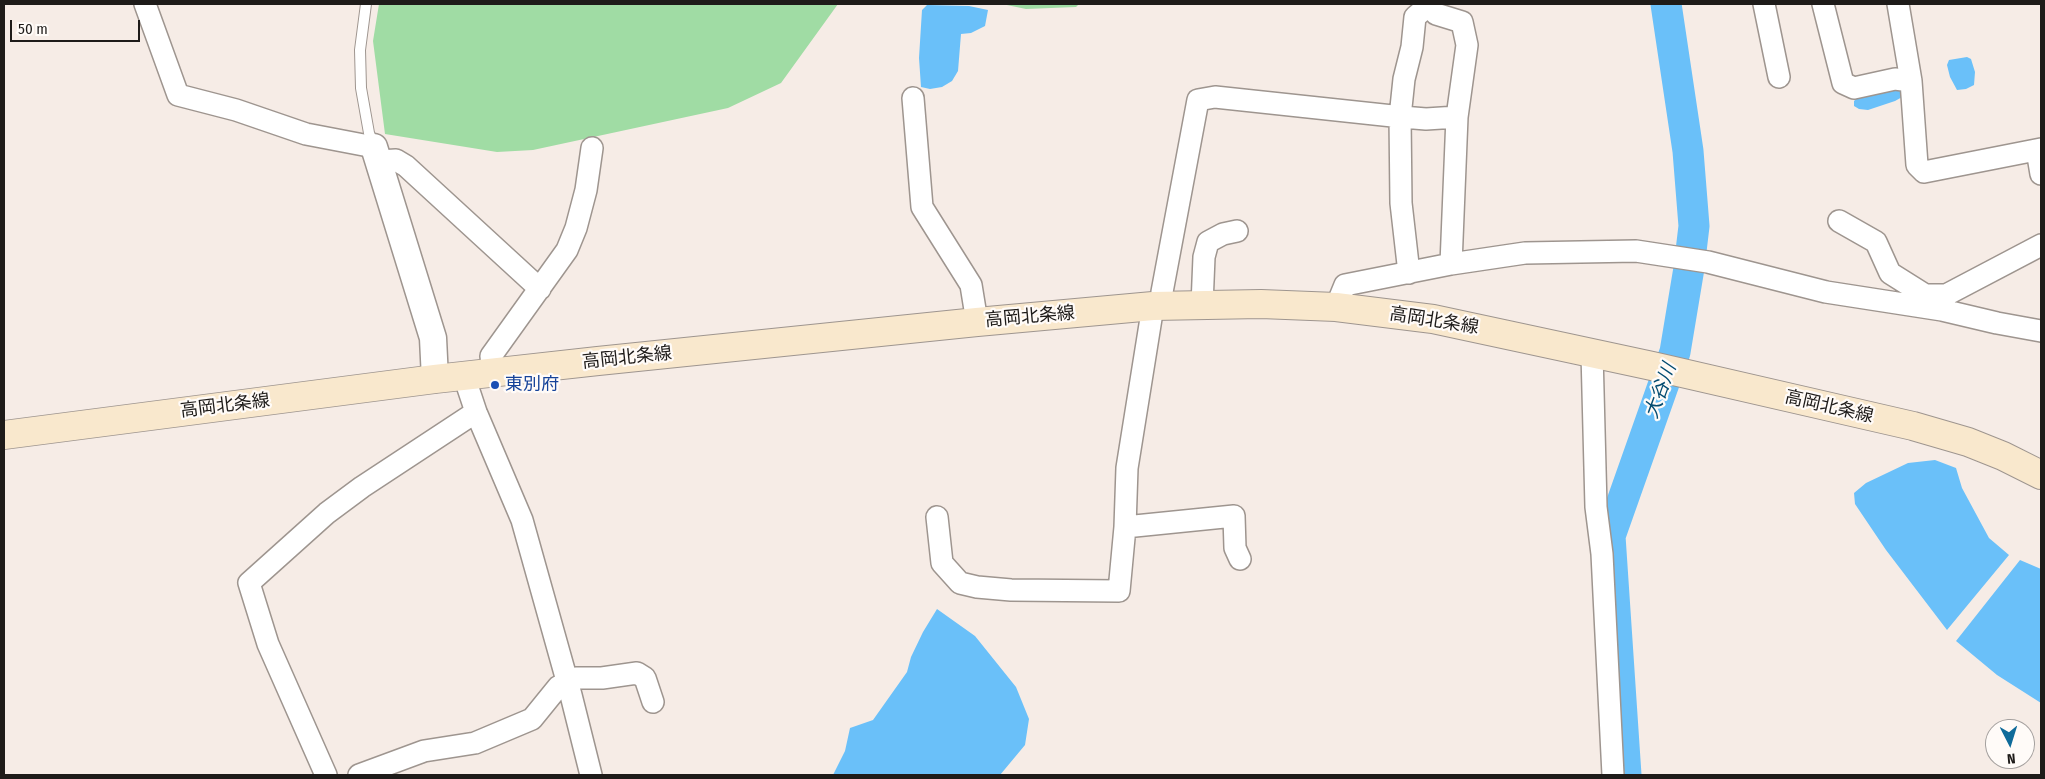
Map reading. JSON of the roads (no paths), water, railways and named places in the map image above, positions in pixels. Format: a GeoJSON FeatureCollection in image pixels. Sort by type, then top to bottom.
{"type":"FeatureCollection","features":[{"type":"Feature","properties":{"kind":"main road","name":"高岡北条線"},"geometry":{"type":"LineString","coordinates":[[4,435],[435,379],[977,322],[1158,306],[1261,304],[1336,307],[1466,325],[1913,426],[1968,442],[2003,456],[2041,475]]}},
{"type":"Feature","properties":{"kind":"street"},"geometry":{"type":"LineString","coordinates":[[145,4],[178,94],[396,160],[406,166],[540,289]]}},
{"type":"Feature","properties":{"kind":"street"},"geometry":{"type":"LineString","coordinates":[[1409,273],[1401,204],[1400,117],[1404,78],[1412,47],[1415,17],[1429,4],[1436,14],[1462,22],[1467,45],[1457,117],[1451,264]]}},
{"type":"Feature","properties":{"kind":"street"},"geometry":{"type":"LineString","coordinates":[[1764,4],[1779,77]]}},
{"type":"Feature","properties":{"kind":"street"},"geometry":{"type":"LineString","coordinates":[[1823,4],[1843,83],[1854,88],[1895,78],[1911,82]]}},
{"type":"Feature","properties":{"kind":"street"},"geometry":{"type":"LineString","coordinates":[[1898,4],[1911,82],[1917,165],[1924,172],[2039,149],[2041,174]]}},
{"type":"Feature","properties":{"kind":"street"},"geometry":{"type":"LineString","coordinates":[[936,517],[942,563],[960,583],[977,587],[1011,590],[1119,591],[1125,527],[1127,468],[1198,100],[1215,97],[1400,117],[1426,119],[1457,117]]}},
{"type":"Feature","properties":{"kind":"street"},"geometry":{"type":"LineString","coordinates":[[913,98],[922,207],[971,285],[977,322]]}},
{"type":"Feature","properties":{"kind":"street"},"geometry":{"type":"LineString","coordinates":[[493,373],[492,356],[567,250],[576,228],[586,190],[592,148]]}},
{"type":"Feature","properties":{"kind":"street"},"geometry":{"type":"LineString","coordinates":[[377,154],[433,338],[435,379]]}},
{"type":"Feature","properties":{"kind":"street"},"geometry":{"type":"LineString","coordinates":[[1839,221],[1876,242],[1890,273],[1925,295],[1997,323],[2041,330]]}},
{"type":"Feature","properties":{"kind":"street"},"geometry":{"type":"LineString","coordinates":[[1202,305],[1204,258],[1208,242],[1223,234],[1237,231]]}},
{"type":"Feature","properties":{"kind":"street"},"geometry":{"type":"LineString","coordinates":[[1336,307],[1345,285],[1451,264],[1525,253],[1636,251],[1708,262],[1826,292],[1944,302],[2041,246]]}},
{"type":"Feature","properties":{"kind":"street"},"geometry":{"type":"LineString","coordinates":[[1592,353],[1596,506],[1602,554],[1614,775]]}},
{"type":"Feature","properties":{"kind":"street"},"geometry":{"type":"LineString","coordinates":[[464,376],[476,412],[522,520],[568,682],[591,775]]}},
{"type":"Feature","properties":{"kind":"street"},"geometry":{"type":"LineString","coordinates":[[326,775],[268,644],[249,583],[341,503],[476,412]]}},
{"type":"Feature","properties":{"kind":"street"},"geometry":{"type":"LineString","coordinates":[[1125,527],[1234,516],[1235,548],[1240,559]]}},
{"type":"Feature","properties":{"kind":"street"},"geometry":{"type":"LineString","coordinates":[[359,775],[424,751],[475,743],[532,719],[558,687],[576,678],[602,678],[637,673],[645,678],[653,702]]}},
{"type":"Feature","properties":{"kind":"lane"},"geometry":{"type":"LineString","coordinates":[[366,4],[360,50],[361,88],[369,133],[377,154]]}},
{"type":"Feature","properties":{"kind":"water"},"geometry":{"type":"Polygon","coordinates":[[[927,5],[969,6],[988,10],[985,26],[971,33],[961,34],[958,71],[952,81],[942,87],[930,89],[921,87],[919,58],[922,10],[927,5]]]}},
{"type":"Feature","properties":{"kind":"water"},"geometry":{"type":"Polygon","coordinates":[[[1967,57],[1971,59],[1975,72],[1974,85],[1966,89],[1957,90],[1950,77],[1947,65],[1949,60],[1967,57]]]}},
{"type":"Feature","properties":{"kind":"water"},"geometry":{"type":"Polygon","coordinates":[[[1902,86],[1904,96],[1895,101],[1868,110],[1859,109],[1854,106],[1854,101],[1860,95],[1902,86]]]}},
{"type":"Feature","properties":{"kind":"water"},"geometry":{"type":"Polygon","coordinates":[[[1935,460],[1956,468],[1962,488],[1989,538],[2009,555],[1947,630],[1886,550],[1855,504],[1854,493],[1866,483],[1908,463],[1935,460]]]}},
{"type":"Feature","properties":{"kind":"water"},"geometry":{"type":"Polygon","coordinates":[[[2020,560],[2041,569],[2041,703],[1997,675],[1956,641],[2020,560]]]}},
{"type":"Feature","properties":{"kind":"water"},"geometry":{"type":"Polygon","coordinates":[[[937,609],[975,636],[1016,687],[1029,719],[1025,745],[1000,775],[833,775],[845,751],[850,728],[873,720],[907,672],[911,657],[937,609]]]}},
{"type":"Feature","properties":{"kind":"waterway","name":"大谷川"},"geometry":{"type":"LineString","coordinates":[[1626,775],[1610,536],[1675,352],[1694,226],[1688,151],[1666,4]]}},
{"type":"Feature","properties":{"kind":"place","name":"東別府"},"geometry":{"type":"Point","coordinates":[495,385]}}]}
